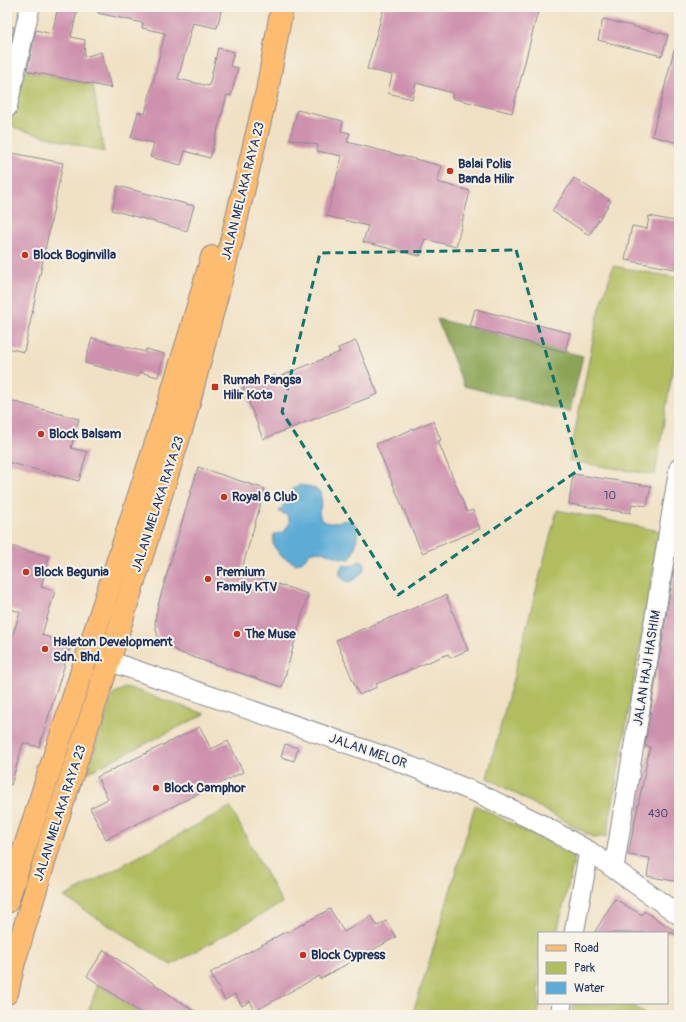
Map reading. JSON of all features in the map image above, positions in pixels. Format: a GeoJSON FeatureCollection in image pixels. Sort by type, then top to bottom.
{"type":"FeatureCollection","features":[{"type":"Feature","properties":{"kind":"main road","name":"JALAN MELAKA RAYA 23"},"geometry":{"type":"LineString","coordinates":[[7,993],[14,962],[48,849],[109,661],[175,418],[193,324],[230,188],[256,73],[267,7]]}},
{"type":"Feature","properties":{"kind":"main road","name":"JALAN MELAKA RAYA 23"},"geometry":{"type":"LineString","coordinates":[[7,902],[175,418],[232,238],[267,91],[282,7]]}},
{"type":"Feature","properties":{"kind":"street"},"geometry":{"type":"LineString","coordinates":[[7,108],[30,7]]}},
{"type":"Feature","properties":{"kind":"street","name":"JALAN HAJI HASHIM"},"geometry":{"type":"LineString","coordinates":[[614,868],[671,570],[679,468]]}},
{"type":"Feature","properties":{"kind":"street","name":"JALAN MELOR"},"geometry":{"type":"LineString","coordinates":[[109,661],[395,760],[482,795],[537,822],[589,851],[679,915]]}},
{"type":"Feature","properties":{"kind":"street"},"geometry":{"type":"LineString","coordinates":[[574,932],[589,851]]}},
{"type":"Feature","properties":{"kind":"street"},"geometry":{"type":"LineString","coordinates":[[560,1015],[562,1004]]}},
{"type":"Feature","properties":{"kind":"highlighted area"},"geometry":{"type":"Polygon","coordinates":[[[516,250],[580,469],[398,595],[282,412],[320,253],[516,250]]]}},
{"type":"Feature","properties":{"kind":"green space"},"geometry":{"type":"Polygon","coordinates":[[[25,71],[93,85],[104,152],[13,127],[10,116],[25,71]]]}},
{"type":"Feature","properties":{"kind":"green space"},"geometry":{"type":"Polygon","coordinates":[[[613,266],[679,278],[679,331],[655,475],[569,461],[598,315],[613,266]]]}},
{"type":"Feature","properties":{"kind":"green space"},"geometry":{"type":"Polygon","coordinates":[[[437,319],[583,356],[570,412],[464,386],[437,319]]]}},
{"type":"Feature","properties":{"kind":"green space"},"geometry":{"type":"Polygon","coordinates":[[[557,510],[660,531],[607,836],[595,838],[487,778],[557,510]]]}},
{"type":"Feature","properties":{"kind":"green space"},"geometry":{"type":"Polygon","coordinates":[[[126,687],[205,714],[87,773],[113,694],[126,687]]]}},
{"type":"Feature","properties":{"kind":"green space"},"geometry":{"type":"Polygon","coordinates":[[[475,805],[575,856],[557,932],[538,932],[538,1004],[540,1004],[538,1015],[412,1015],[432,953],[475,805]]]}},
{"type":"Feature","properties":{"kind":"green space"},"geometry":{"type":"Polygon","coordinates":[[[230,807],[282,903],[171,965],[64,897],[230,807]]]}},
{"type":"Feature","properties":{"kind":"green space"},"geometry":{"type":"Polygon","coordinates":[[[98,984],[144,1015],[87,1015],[98,984]]]}},
{"type":"Feature","properties":{"kind":"green space"},"geometry":{"type":"Polygon","coordinates":[[[574,1004],[632,1004],[646,1015],[572,1015],[574,1004]]]}},
{"type":"Feature","properties":{"kind":"water"},"geometry":{"type":"Polygon","coordinates":[[[300,485],[312,487],[320,492],[322,502],[319,512],[321,520],[332,523],[347,520],[357,525],[356,543],[350,559],[341,558],[318,551],[309,554],[303,561],[296,564],[281,556],[273,545],[274,534],[284,531],[290,522],[287,515],[279,512],[292,489],[300,485]]]}},
{"type":"Feature","properties":{"kind":"water"},"geometry":{"type":"Polygon","coordinates":[[[360,561],[365,563],[360,575],[349,582],[344,580],[340,575],[340,569],[343,565],[351,566],[360,561]]]}},
{"type":"Feature","properties":{"kind":"building"},"geometry":{"type":"Polygon","coordinates":[[[58,7],[78,7],[71,37],[85,40],[84,57],[101,52],[111,88],[27,71],[36,30],[52,34],[58,7]]]}},
{"type":"Feature","properties":{"kind":"building"},"geometry":{"type":"Polygon","coordinates":[[[99,7],[222,7],[217,28],[193,23],[178,79],[209,86],[218,48],[234,52],[230,66],[238,68],[231,96],[227,95],[210,158],[185,151],[181,165],[150,157],[154,143],[131,138],[138,112],[145,114],[165,33],[142,28],[143,23],[98,13],[99,7]]]}},
{"type":"Feature","properties":{"kind":"building"},"geometry":{"type":"Polygon","coordinates":[[[384,7],[523,7],[538,11],[512,113],[452,98],[453,93],[416,83],[412,99],[388,93],[392,75],[367,69],[384,7]]]}},
{"type":"Feature","properties":{"kind":"building"},"geometry":{"type":"Polygon","coordinates":[[[603,19],[668,35],[662,56],[598,40],[603,19]]]}},
{"type":"Feature","properties":{"kind":"building"},"geometry":{"type":"Polygon","coordinates":[[[7,26],[14,27],[10,47],[7,47],[7,26]]]}},
{"type":"Feature","properties":{"kind":"building"},"geometry":{"type":"Polygon","coordinates":[[[674,50],[679,50],[679,143],[652,136],[674,50]]]}},
{"type":"Feature","properties":{"kind":"building"},"geometry":{"type":"Polygon","coordinates":[[[297,110],[343,121],[341,131],[350,133],[347,142],[442,166],[437,182],[470,191],[456,247],[425,239],[420,256],[363,242],[368,226],[327,216],[342,156],[317,151],[318,145],[290,139],[297,110]]]}},
{"type":"Feature","properties":{"kind":"building","name":"Block Boginvilla"},"geometry":{"type":"Polygon","coordinates":[[[7,152],[63,163],[24,352],[7,348],[7,152]]]}},
{"type":"Feature","properties":{"kind":"building"},"geometry":{"type":"Polygon","coordinates":[[[574,178],[611,201],[589,235],[552,211],[574,178]]]}},
{"type":"Feature","properties":{"kind":"building"},"geometry":{"type":"Polygon","coordinates":[[[118,186],[194,206],[187,231],[112,210],[118,186]]]}},
{"type":"Feature","properties":{"kind":"building"},"geometry":{"type":"Polygon","coordinates":[[[649,216],[679,222],[679,254],[677,253],[674,269],[625,260],[632,226],[647,229],[649,216]]]}},
{"type":"Feature","properties":{"kind":"building"},"geometry":{"type":"Polygon","coordinates":[[[475,309],[570,333],[565,352],[470,327],[475,309]]]}},
{"type":"Feature","properties":{"kind":"building"},"geometry":{"type":"Polygon","coordinates":[[[92,338],[145,352],[146,349],[164,354],[158,377],[140,372],[138,377],[85,363],[92,338]]]}},
{"type":"Feature","properties":{"kind":"building"},"geometry":{"type":"Polygon","coordinates":[[[356,341],[378,394],[263,439],[243,387],[275,375],[276,378],[340,352],[338,348],[356,341]]]}},
{"type":"Feature","properties":{"kind":"building","name":"Block Balsam"},"geometry":{"type":"Polygon","coordinates":[[[7,400],[79,419],[71,448],[87,452],[79,481],[7,462],[7,400]]]}},
{"type":"Feature","properties":{"kind":"building"},"geometry":{"type":"Polygon","coordinates":[[[433,421],[441,440],[438,441],[467,512],[473,510],[480,529],[422,553],[376,444],[433,421]]]}},
{"type":"Feature","properties":{"kind":"building"},"geometry":{"type":"Polygon","coordinates":[[[198,467],[265,489],[241,572],[308,594],[282,687],[181,653],[159,639],[155,624],[156,615],[198,467]]]}},
{"type":"Feature","properties":{"kind":"building"},"geometry":{"type":"Polygon","coordinates":[[[573,474],[651,486],[647,506],[632,504],[630,513],[569,504],[573,474]]]}},
{"type":"Feature","properties":{"kind":"building"},"geometry":{"type":"Polygon","coordinates":[[[7,545],[49,557],[41,587],[55,591],[42,635],[71,644],[39,747],[23,743],[11,785],[7,784],[7,654],[20,612],[7,608],[7,545]]]}},
{"type":"Feature","properties":{"kind":"building"},"geometry":{"type":"Polygon","coordinates":[[[675,563],[679,563],[679,882],[647,876],[650,858],[628,855],[650,747],[645,746],[675,563]]]}},
{"type":"Feature","properties":{"kind":"building"},"geometry":{"type":"Polygon","coordinates":[[[446,595],[468,650],[450,658],[448,654],[376,684],[377,687],[359,695],[336,640],[446,595]]]}},
{"type":"Feature","properties":{"kind":"building","name":"Block Camphor"},"geometry":{"type":"Polygon","coordinates":[[[200,727],[211,749],[228,741],[243,772],[106,839],[90,808],[108,799],[97,777],[200,727]]]}},
{"type":"Feature","properties":{"kind":"building"},"geometry":{"type":"Polygon","coordinates":[[[285,744],[298,748],[294,761],[281,757],[285,744]]]}},
{"type":"Feature","properties":{"kind":"building"},"geometry":{"type":"Polygon","coordinates":[[[615,899],[642,915],[644,911],[679,933],[668,932],[595,932],[615,899]]]}},
{"type":"Feature","properties":{"kind":"building","name":"Block Cypress"},"geometry":{"type":"Polygon","coordinates":[[[330,909],[344,932],[372,916],[377,926],[386,921],[396,937],[320,979],[319,976],[255,1011],[250,1001],[242,1006],[235,994],[225,1000],[210,973],[330,909]]]}},
{"type":"Feature","properties":{"kind":"building"},"geometry":{"type":"Polygon","coordinates":[[[104,950],[200,1015],[144,1015],[87,976],[104,950]]]}},
{"type":"Feature","properties":{"kind":"place","name":"Balai Polis Banda Hilir"},"geometry":{"type":"Point","coordinates":[450,171]}},
{"type":"Feature","properties":{"kind":"place","name":"Block Boginvilla"},"geometry":{"type":"Point","coordinates":[25,255]}},
{"type":"Feature","properties":{"kind":"place","name":"Rumah Pangsa Hilir Kota"},"geometry":{"type":"Point","coordinates":[215,387]}},
{"type":"Feature","properties":{"kind":"place","name":"Block Balsam"},"geometry":{"type":"Point","coordinates":[41,434]}},
{"type":"Feature","properties":{"kind":"place","name":"Royal 8 Club"},"geometry":{"type":"Point","coordinates":[224,497]}},
{"type":"Feature","properties":{"kind":"place","name":"Block Begunia"},"geometry":{"type":"Point","coordinates":[26,572]}},
{"type":"Feature","properties":{"kind":"place","name":"Premium Family KTV"},"geometry":{"type":"Point","coordinates":[208,579]}},
{"type":"Feature","properties":{"kind":"place","name":"The Muse"},"geometry":{"type":"Point","coordinates":[237,634]}},
{"type":"Feature","properties":{"kind":"place","name":"Haleton Development Sdn. Bhd."},"geometry":{"type":"Point","coordinates":[45,649]}},
{"type":"Feature","properties":{"kind":"place","name":"Block Camphor"},"geometry":{"type":"Point","coordinates":[156,788]}},
{"type":"Feature","properties":{"kind":"place","name":"Block Cypress"},"geometry":{"type":"Point","coordinates":[303,955]}}]}
